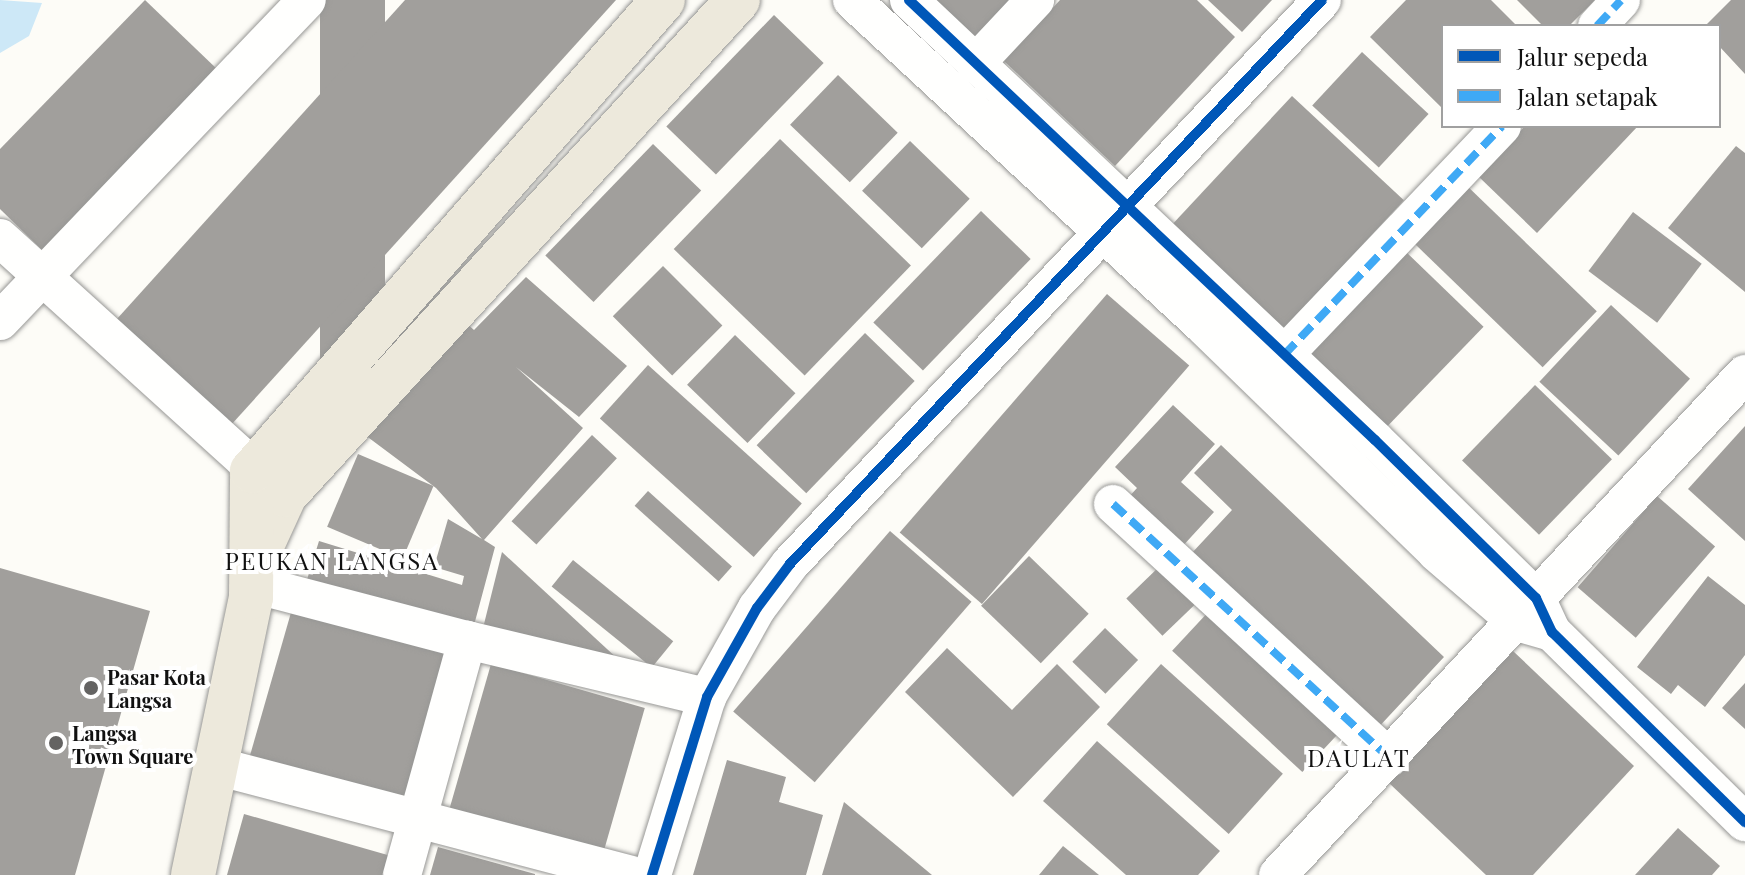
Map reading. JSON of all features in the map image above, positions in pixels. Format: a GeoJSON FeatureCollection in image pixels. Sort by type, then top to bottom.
{"type":"FeatureCollection","features":[{"type":"Feature","properties":{"kind":"main road"},"geometry":{"type":"LineString","coordinates":[[193,875],[268,483],[485,203],[663,0]]}},
{"type":"Feature","properties":{"kind":"main road"},"geometry":{"type":"LineString","coordinates":[[268,483],[521,234],[738,0]]}},
{"type":"Feature","properties":{"kind":"main road"},"geometry":{"type":"LineString","coordinates":[[485,203],[521,234]]}},
{"type":"Feature","properties":{"kind":"street"},"geometry":{"type":"LineString","coordinates":[[0,321],[307,0]]}},
{"type":"Feature","properties":{"kind":"street"},"geometry":{"type":"LineString","coordinates":[[852,0],[1115,220],[1284,355],[1535,617],[1745,822]]}},
{"type":"Feature","properties":{"kind":"street"},"geometry":{"type":"LineString","coordinates":[[909,0],[975,64],[1115,220],[1436,552],[1535,617]]}},
{"type":"Feature","properties":{"kind":"street"},"geometry":{"type":"LineString","coordinates":[[975,64],[1035,0]]}},
{"type":"Feature","properties":{"kind":"street"},"geometry":{"type":"LineString","coordinates":[[652,875],[707,697],[757,608],[790,564],[1322,0]]}},
{"type":"Feature","properties":{"kind":"street"},"geometry":{"type":"LineString","coordinates":[[1599,24],[1621,0]]}},
{"type":"Feature","properties":{"kind":"street"},"geometry":{"type":"LineString","coordinates":[[1284,355],[1500,128]]}},
{"type":"Feature","properties":{"kind":"street"},"geometry":{"type":"LineString","coordinates":[[0,238],[268,483]]}},
{"type":"Feature","properties":{"kind":"street"},"geometry":{"type":"LineString","coordinates":[[1278,875],[1389,758],[1535,617],[1745,374]]}},
{"type":"Feature","properties":{"kind":"street"},"geometry":{"type":"LineString","coordinates":[[1113,504],[1389,758]]}},
{"type":"Feature","properties":{"kind":"street"},"geometry":{"type":"LineString","coordinates":[[252,577],[467,640],[707,697]]}},
{"type":"Feature","properties":{"kind":"street"},"geometry":{"type":"LineString","coordinates":[[402,875],[467,640]]}},
{"type":"Feature","properties":{"kind":"street"},"geometry":{"type":"LineString","coordinates":[[216,766],[631,875]]}},
{"type":"Feature","properties":{"kind":"water"},"geometry":{"type":"Polygon","coordinates":[[[0,0],[42,3],[29,36],[0,53],[0,0]]]}},
{"type":"Feature","properties":{"kind":"building"},"geometry":{"type":"Polygon","coordinates":[[[145,0],[219,71],[43,251],[0,209],[0,149],[145,0]]]}},
{"type":"Feature","properties":{"kind":"building"},"geometry":{"type":"Polygon","coordinates":[[[320,0],[385,0],[385,364],[320,364],[320,0]]]}},
{"type":"Feature","properties":{"kind":"building"},"geometry":{"type":"Polygon","coordinates":[[[405,0],[616,0],[231,425],[116,320],[405,0]]]}},
{"type":"Feature","properties":{"kind":"building"},"geometry":{"type":"Polygon","coordinates":[[[932,0],[1013,0],[975,41],[932,0]]]}},
{"type":"Feature","properties":{"kind":"building"},"geometry":{"type":"Polygon","coordinates":[[[1060,0],[1197,0],[1235,37],[1115,166],[1004,61],[1060,0]]]}},
{"type":"Feature","properties":{"kind":"building"},"geometry":{"type":"Polygon","coordinates":[[[1208,0],[1272,0],[1242,32],[1208,0]]]}},
{"type":"Feature","properties":{"kind":"building"},"geometry":{"type":"Polygon","coordinates":[[[1406,0],[1491,0],[1515,24],[1441,24],[1441,107],[1370,37],[1406,0]]]}},
{"type":"Feature","properties":{"kind":"building"},"geometry":{"type":"Polygon","coordinates":[[[1517,0],[1595,0],[1571,24],[1541,24],[1517,0]]]}},
{"type":"Feature","properties":{"kind":"building"},"geometry":{"type":"Polygon","coordinates":[[[1731,0],[1745,0],[1745,74],[1721,48],[1721,24],[1707,24],[1731,0]]]}},
{"type":"Feature","properties":{"kind":"building"},"geometry":{"type":"Polygon","coordinates":[[[774,15],[824,63],[716,174],[666,126],[774,15]]]}},
{"type":"Feature","properties":{"kind":"building"},"geometry":{"type":"Polygon","coordinates":[[[1362,52],[1429,114],[1379,167],[1312,105],[1362,52]]]}},
{"type":"Feature","properties":{"kind":"building"},"geometry":{"type":"Polygon","coordinates":[[[838,75],[898,133],[850,182],[790,125],[838,75]]]}},
{"type":"Feature","properties":{"kind":"building"},"geometry":{"type":"Polygon","coordinates":[[[1292,96],[1404,200],[1283,330],[1171,225],[1292,96]]]}},
{"type":"Feature","properties":{"kind":"building"},"geometry":{"type":"Polygon","coordinates":[[[1523,128],[1636,128],[1537,233],[1478,176],[1523,128]]]}},
{"type":"Feature","properties":{"kind":"building"},"geometry":{"type":"Polygon","coordinates":[[[780,139],[911,265],[805,375],[674,249],[780,139]]]}},
{"type":"Feature","properties":{"kind":"building"},"geometry":{"type":"Polygon","coordinates":[[[910,141],[970,199],[922,248],[862,191],[910,141]]]}},
{"type":"Feature","properties":{"kind":"building"},"geometry":{"type":"Polygon","coordinates":[[[653,144],[701,191],[594,302],[545,255],[653,144]]]}},
{"type":"Feature","properties":{"kind":"building"},"geometry":{"type":"Polygon","coordinates":[[[1736,146],[1745,153],[1745,292],[1668,228],[1736,146]]]}},
{"type":"Feature","properties":{"kind":"building"},"geometry":{"type":"Polygon","coordinates":[[[1463,182],[1597,311],[1543,367],[1409,238],[1463,182]]]}},
{"type":"Feature","properties":{"kind":"building"},"geometry":{"type":"Polygon","coordinates":[[[981,211],[1031,259],[923,370],[873,322],[981,211]]]}},
{"type":"Feature","properties":{"kind":"building"},"geometry":{"type":"Polygon","coordinates":[[[1633,212],[1702,264],[1657,323],[1588,271],[1633,212]]]}},
{"type":"Feature","properties":{"kind":"building"},"geometry":{"type":"Polygon","coordinates":[[[1403,249],[1484,327],[1377,437],[1297,359],[1403,249]]]}},
{"type":"Feature","properties":{"kind":"building"},"geometry":{"type":"Polygon","coordinates":[[[663,266],[722,325],[672,376],[613,316],[663,266]]]}},
{"type":"Feature","properties":{"kind":"building"},"geometry":{"type":"Polygon","coordinates":[[[526,277],[627,366],[579,417],[516,367],[583,428],[484,540],[495,547],[473,629],[305,586],[319,541],[462,585],[464,576],[434,567],[448,519],[482,539],[436,488],[365,435],[465,322],[474,330],[526,277]]]}},
{"type":"Feature","properties":{"kind":"building"},"geometry":{"type":"Polygon","coordinates":[[[1107,294],[1189,366],[982,604],[900,532],[1107,294]]]}},
{"type":"Feature","properties":{"kind":"building"},"geometry":{"type":"Polygon","coordinates":[[[1611,305],[1690,379],[1618,455],[1539,382],[1611,305]]]}},
{"type":"Feature","properties":{"kind":"building"},"geometry":{"type":"Polygon","coordinates":[[[865,333],[915,381],[806,493],[757,445],[865,333]]]}},
{"type":"Feature","properties":{"kind":"building"},"geometry":{"type":"Polygon","coordinates":[[[735,335],[795,393],[747,443],[687,385],[735,335]]]}},
{"type":"Feature","properties":{"kind":"building"},"geometry":{"type":"Polygon","coordinates":[[[648,365],[802,504],[754,557],[600,419],[648,365]]]}},
{"type":"Feature","properties":{"kind":"building"},"geometry":{"type":"Polygon","coordinates":[[[1535,385],[1612,459],[1539,535],[1462,461],[1535,385]]]}},
{"type":"Feature","properties":{"kind":"building"},"geometry":{"type":"Polygon","coordinates":[[[1173,405],[1215,444],[1181,482],[1214,512],[1180,549],[1127,499],[1137,488],[1115,467],[1173,405]]]}},
{"type":"Feature","properties":{"kind":"building"},"geometry":{"type":"Polygon","coordinates":[[[1745,426],[1745,541],[1688,489],[1745,426]]]}},
{"type":"Feature","properties":{"kind":"building"},"geometry":{"type":"Polygon","coordinates":[[[592,435],[617,458],[536,544],[512,521],[592,435]]]}},
{"type":"Feature","properties":{"kind":"building"},"geometry":{"type":"Polygon","coordinates":[[[1221,445],[1444,657],[1375,731],[1190,555],[1232,510],[1194,473],[1221,445]]]}},
{"type":"Feature","properties":{"kind":"building"},"geometry":{"type":"Polygon","coordinates":[[[358,454],[433,486],[403,559],[327,527],[358,454]]]}},
{"type":"Feature","properties":{"kind":"building"},"geometry":{"type":"Polygon","coordinates":[[[648,491],[732,567],[719,581],[635,506],[648,491]]]}},
{"type":"Feature","properties":{"kind":"building"},"geometry":{"type":"Polygon","coordinates":[[[1657,496],[1715,547],[1636,638],[1578,587],[1657,496]]]}},
{"type":"Feature","properties":{"kind":"building"},"geometry":{"type":"Polygon","coordinates":[[[890,531],[972,602],[815,782],[733,711],[890,531]]]}},
{"type":"Feature","properties":{"kind":"building"},"geometry":{"type":"Polygon","coordinates":[[[502,552],[620,661],[483,628],[502,552]]]}},
{"type":"Feature","properties":{"kind":"building"},"geometry":{"type":"Polygon","coordinates":[[[1029,556],[1089,614],[1041,663],[981,606],[1029,556]]]}},
{"type":"Feature","properties":{"kind":"building"},"geometry":{"type":"Polygon","coordinates":[[[573,560],[673,641],[652,668],[552,586],[573,560]]]}},
{"type":"Feature","properties":{"kind":"building"},"geometry":{"type":"Polygon","coordinates":[[[1163,563],[1199,600],[1162,636],[1126,598],[1163,563]]]}},
{"type":"Feature","properties":{"kind":"building","name":"Langsa Town Square"},"geometry":{"type":"Polygon","coordinates":[[[0,568],[150,611],[75,875],[0,875],[0,568]]]}},
{"type":"Feature","properties":{"kind":"building"},"geometry":{"type":"Polygon","coordinates":[[[1708,576],[1745,605],[1745,655],[1705,707],[1678,685],[1671,694],[1637,667],[1708,576]]]}},
{"type":"Feature","properties":{"kind":"building"},"geometry":{"type":"Polygon","coordinates":[[[292,609],[446,653],[403,804],[249,760],[292,609]]]}},
{"type":"Feature","properties":{"kind":"building"},"geometry":{"type":"Polygon","coordinates":[[[1211,609],[1341,730],[1302,772],[1172,651],[1211,609]]]}},
{"type":"Feature","properties":{"kind":"building"},"geometry":{"type":"Polygon","coordinates":[[[1105,628],[1138,660],[1105,694],[1072,662],[1105,628]]]}},
{"type":"Feature","properties":{"kind":"building"},"geometry":{"type":"Polygon","coordinates":[[[947,648],[1012,710],[1057,664],[1100,707],[1013,797],[905,692],[947,648]]]}},
{"type":"Feature","properties":{"kind":"building"},"geometry":{"type":"Polygon","coordinates":[[[1513,651],[1634,766],[1533,875],[1486,875],[1389,783],[1513,651]]]}},
{"type":"Feature","properties":{"kind":"building"},"geometry":{"type":"Polygon","coordinates":[[[491,664],[645,708],[602,859],[448,815],[491,664]]]}},
{"type":"Feature","properties":{"kind":"building"},"geometry":{"type":"Polygon","coordinates":[[[1161,664],[1283,774],[1229,834],[1107,724],[1161,664]]]}},
{"type":"Feature","properties":{"kind":"building"},"geometry":{"type":"Polygon","coordinates":[[[1745,683],[1745,729],[1722,708],[1745,683]]]}},
{"type":"Feature","properties":{"kind":"building"},"geometry":{"type":"Polygon","coordinates":[[[1097,741],[1220,851],[1198,875],[1126,875],[1043,801],[1097,741]]]}},
{"type":"Feature","properties":{"kind":"building"},"geometry":{"type":"Polygon","coordinates":[[[727,760],[786,777],[779,802],[823,815],[806,875],[693,875],[727,760]]]}},
{"type":"Feature","properties":{"kind":"building"},"geometry":{"type":"Polygon","coordinates":[[[844,802],[932,875],[822,875],[844,802]]]}},
{"type":"Feature","properties":{"kind":"building"},"geometry":{"type":"Polygon","coordinates":[[[244,814],[398,858],[394,875],[227,875],[244,814]]]}},
{"type":"Feature","properties":{"kind":"building"},"geometry":{"type":"Polygon","coordinates":[[[1678,828],[1720,866],[1712,875],[1635,875],[1678,828]]]}},
{"type":"Feature","properties":{"kind":"building"},"geometry":{"type":"Polygon","coordinates":[[[1063,846],[1099,875],[1039,875],[1063,846]]]}},
{"type":"Feature","properties":{"kind":"building"},"geometry":{"type":"Polygon","coordinates":[[[438,847],[535,874],[535,875],[430,875],[438,847]]]}},
{"type":"Feature","properties":{"kind":"marked path"},"geometry":{"type":"LineString","coordinates":[[1599,24],[1621,0]]}},
{"type":"Feature","properties":{"kind":"marked path"},"geometry":{"type":"LineString","coordinates":[[1284,355],[1500,128]]}},
{"type":"Feature","properties":{"kind":"marked path"},"geometry":{"type":"LineString","coordinates":[[1113,504],[1389,758]]}},
{"type":"Feature","properties":{"kind":"cycle path"},"geometry":{"type":"LineString","coordinates":[[909,0],[1375,440],[1536,598],[1552,632],[1745,822]]}},
{"type":"Feature","properties":{"kind":"cycle path"},"geometry":{"type":"LineString","coordinates":[[652,875],[707,697],[757,608],[790,564],[1322,0]]}},
{"type":"Feature","properties":{"kind":"place","name":"Pasar Kota Langsa"},"geometry":{"type":"Point","coordinates":[91,688]}},
{"type":"Feature","properties":{"kind":"place","name":"Langsa Town Square"},"geometry":{"type":"Point","coordinates":[56,743]}},
{"type":"Feature","properties":{"kind":"district","name":"PEUKAN LANGSA"},"geometry":{"type":"Point","coordinates":[332,561]}},
{"type":"Feature","properties":{"kind":"district","name":"DAULAT"},"geometry":{"type":"Point","coordinates":[1359,758]}}]}
